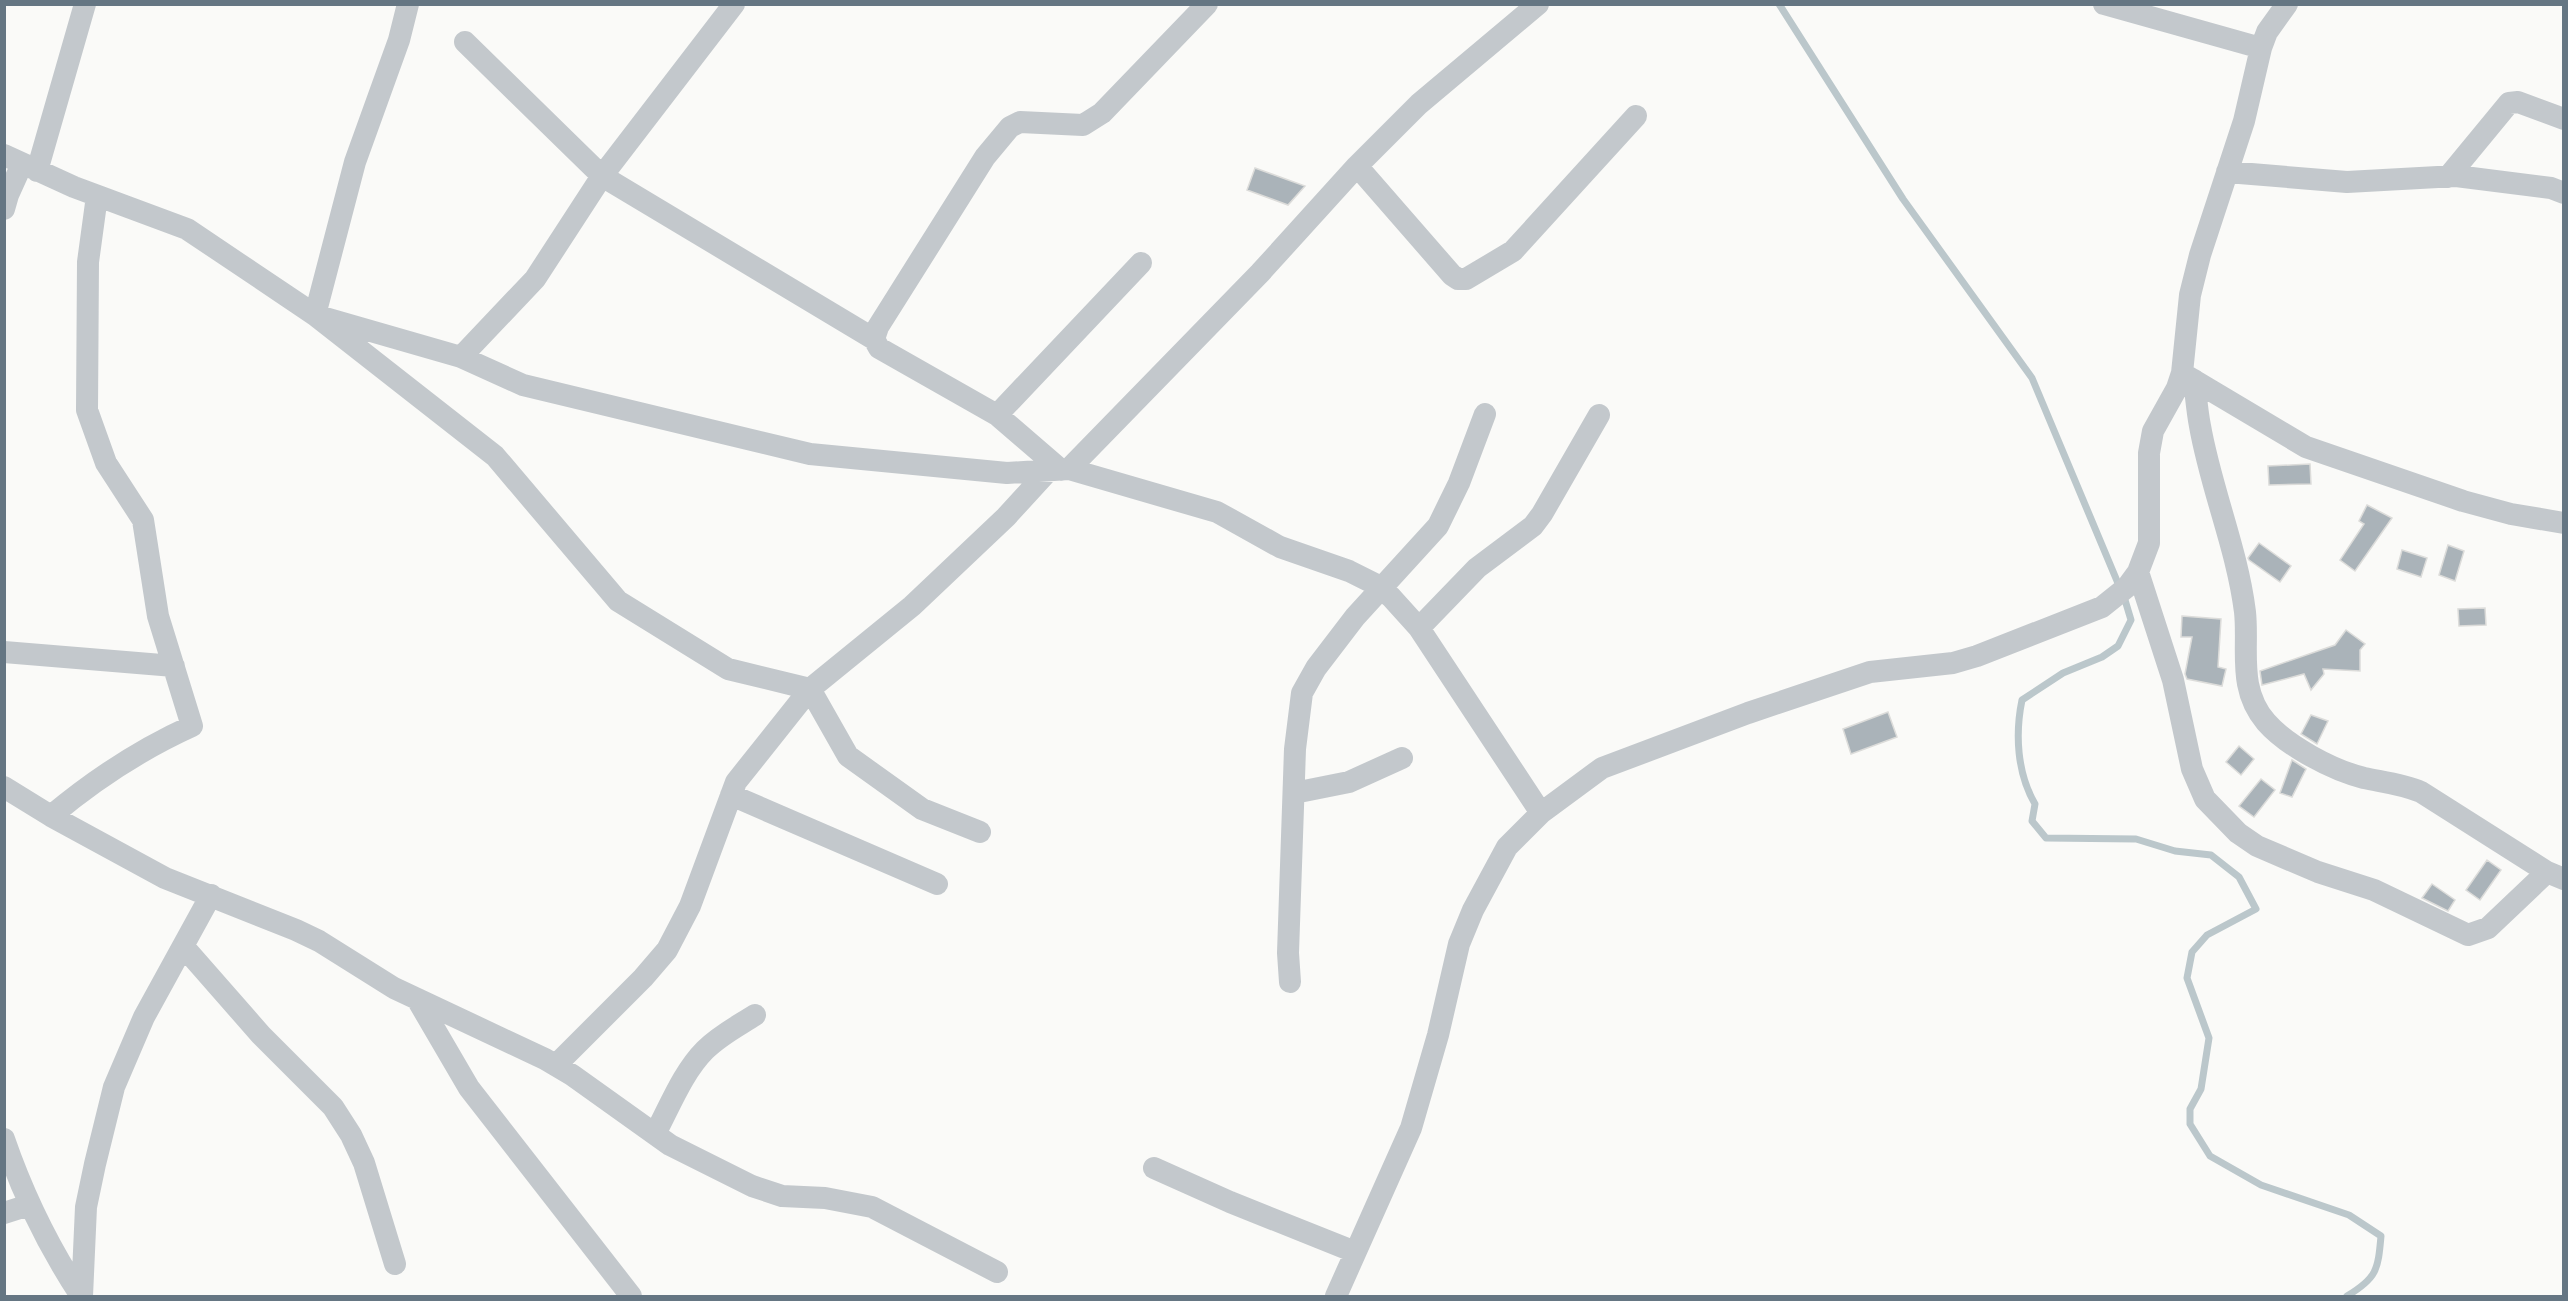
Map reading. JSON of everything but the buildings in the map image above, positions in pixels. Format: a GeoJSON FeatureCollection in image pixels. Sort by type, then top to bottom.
{"type":"FeatureCollection","features":[{"type":"Feature","properties":{"kind":"street"},"geometry":{"type":"LineString","coordinates":[[4,209],[85,4]]}},
{"type":"Feature","properties":{"kind":"street"},"geometry":{"type":"LineString","coordinates":[[315,315],[355,162],[399,40],[408,4]]}},
{"type":"Feature","properties":{"kind":"street"},"geometry":{"type":"LineString","coordinates":[[460,357],[535,279],[602,176],[734,4]]}},
{"type":"Feature","properties":{"kind":"street"},"geometry":{"type":"LineString","coordinates":[[874,339],[878,327],[985,157],[1010,127],[1020,122],[1083,125],[1102,113],[1207,4]]}},
{"type":"Feature","properties":{"kind":"street"},"geometry":{"type":"LineString","coordinates":[[556,1065],[643,978],[667,950],[690,906],[736,782],[810,689],[912,606],[1059,470],[1260,273],[1357,166],[1419,104],[1538,4]]}},
{"type":"Feature","properties":{"kind":"street"},"geometry":{"type":"LineString","coordinates":[[2104,4],[2261,48]]}},
{"type":"Feature","properties":{"kind":"street"},"geometry":{"type":"LineString","coordinates":[[2138,572],[2173,680],[2192,770],[2205,800],[2238,833],[2257,846],[2318,872],[2374,890],[2468,935],[2488,928],[2555,876],[2421,792],[2409,787],[2362,777],[2327,765],[2286,739],[2265,721],[2255,703],[2244,669],[2245,614],[2228,531],[2188,377],[2190,295],[2200,255],[2244,121],[2261,48],[2267,32],[2287,4]]}},
{"type":"Feature","properties":{"kind":"street"},"geometry":{"type":"LineString","coordinates":[[465,42],[602,176],[874,339],[879,348],[997,415],[1059,470]]}},
{"type":"Feature","properties":{"kind":"street"},"geometry":{"type":"LineString","coordinates":[[2448,177],[2509,103],[2518,102],[2564,119]]}},
{"type":"Feature","properties":{"kind":"street"},"geometry":{"type":"LineString","coordinates":[[1357,166],[1452,275],[1458,279],[1466,279],[1513,251],[1636,116]]}},
{"type":"Feature","properties":{"kind":"street"},"geometry":{"type":"LineString","coordinates":[[21,163],[97,196],[187,229],[315,315],[495,456],[618,601],[728,669],[810,689],[848,756],[922,809],[980,832]]}},
{"type":"Feature","properties":{"kind":"street"},"geometry":{"type":"LineString","coordinates":[[2227,172],[2347,182],[2448,177],[2551,188],[2564,193]]}},
{"type":"Feature","properties":{"kind":"street"},"geometry":{"type":"LineString","coordinates":[[51,816],[87,786],[161,740],[192,726],[158,616],[143,520],[106,463],[87,410],[88,262],[97,196]]}},
{"type":"Feature","properties":{"kind":"street"},"geometry":{"type":"LineString","coordinates":[[997,415],[1141,263]]}},
{"type":"Feature","properties":{"kind":"street"},"geometry":{"type":"LineString","coordinates":[[315,315],[460,357],[523,385],[810,454],[1007,473],[1059,470],[1217,512],[1280,547],[1349,571],[1382,589],[1419,628],[1541,813]]}},
{"type":"Feature","properties":{"kind":"street"},"geometry":{"type":"LineString","coordinates":[[2188,377],[2306,447],[2463,501],[2511,514],[2564,523]]}},
{"type":"Feature","properties":{"kind":"street"},"geometry":{"type":"LineString","coordinates":[[1336,1296],[1411,1128],[1438,1035],[1459,944],[1473,910],[1508,848],[1541,813],[1602,768],[1748,713],[1870,672],[1953,663],[1977,657],[2102,607],[2127,587],[2138,572],[2148,543],[2149,453],[2153,431],[2177,387],[2188,377]]}},
{"type":"Feature","properties":{"kind":"street"},"geometry":{"type":"LineString","coordinates":[[1290,982],[1288,953],[1295,749],[1302,693],[1316,668],[1355,617],[1438,526],[1459,483],[1485,414]]}},
{"type":"Feature","properties":{"kind":"street"},"geometry":{"type":"LineString","coordinates":[[1419,628],[1478,568],[1533,526],[1599,415]]}},
{"type":"Feature","properties":{"kind":"street"},"geometry":{"type":"LineString","coordinates":[[4,652],[174,666]]}},
{"type":"Feature","properties":{"kind":"street"},"geometry":{"type":"LineString","coordinates":[[1294,792],[1349,782],[1402,758]]}},
{"type":"Feature","properties":{"kind":"street"},"geometry":{"type":"LineString","coordinates":[[4,787],[51,816],[165,878],[319,941],[394,988],[556,1065],[670,1145],[752,1186],[782,1196],[825,1198],[872,1207],[997,1272]]}},
{"type":"Feature","properties":{"kind":"street"},"geometry":{"type":"LineString","coordinates":[[731,795],[937,885]]}},
{"type":"Feature","properties":{"kind":"street"},"geometry":{"type":"LineString","coordinates":[[82,1296],[86,1207],[114,1087],[144,1017],[211,896]]}},
{"type":"Feature","properties":{"kind":"street"},"geometry":{"type":"LineString","coordinates":[[183,946],[261,1035],[333,1107],[351,1135],[364,1163],[396,1264]]}},
{"type":"Feature","properties":{"kind":"street"},"geometry":{"type":"LineString","coordinates":[[417,999],[469,1088],[631,1296]]}},
{"type":"Feature","properties":{"kind":"street"},"geometry":{"type":"LineString","coordinates":[[654,1134],[688,1074],[704,1051],[755,1015]]}},
{"type":"Feature","properties":{"kind":"street"},"geometry":{"type":"LineString","coordinates":[[4,1139],[22,1190],[54,1255],[82,1296]]}},
{"type":"Feature","properties":{"kind":"street"},"geometry":{"type":"LineString","coordinates":[[1154,1168],[1230,1202],[1355,1252]]}},
{"type":"Feature","properties":{"kind":"street"},"geometry":{"type":"LineString","coordinates":[[4,1213],[30,1205]]}},
{"type":"Feature","properties":{"kind":"waterway"},"geometry":{"type":"LineString","coordinates":[[1779,4],[1903,199],[2032,378],[2125,600],[2131,620],[2118,646],[2102,657],[2063,673],[2022,700],[2019,753],[2024,779],[2035,804],[2032,821],[2046,838],[2136,839],[2175,851],[2211,855],[2239,877],[2256,909],[2207,935],[2192,952],[2187,978],[2209,1038],[2201,1089],[2190,1109],[2190,1124],[2210,1156],[2261,1185],[2349,1215],[2381,1236],[2379,1257],[2374,1272],[2365,1284],[2347,1296]]}}]}
